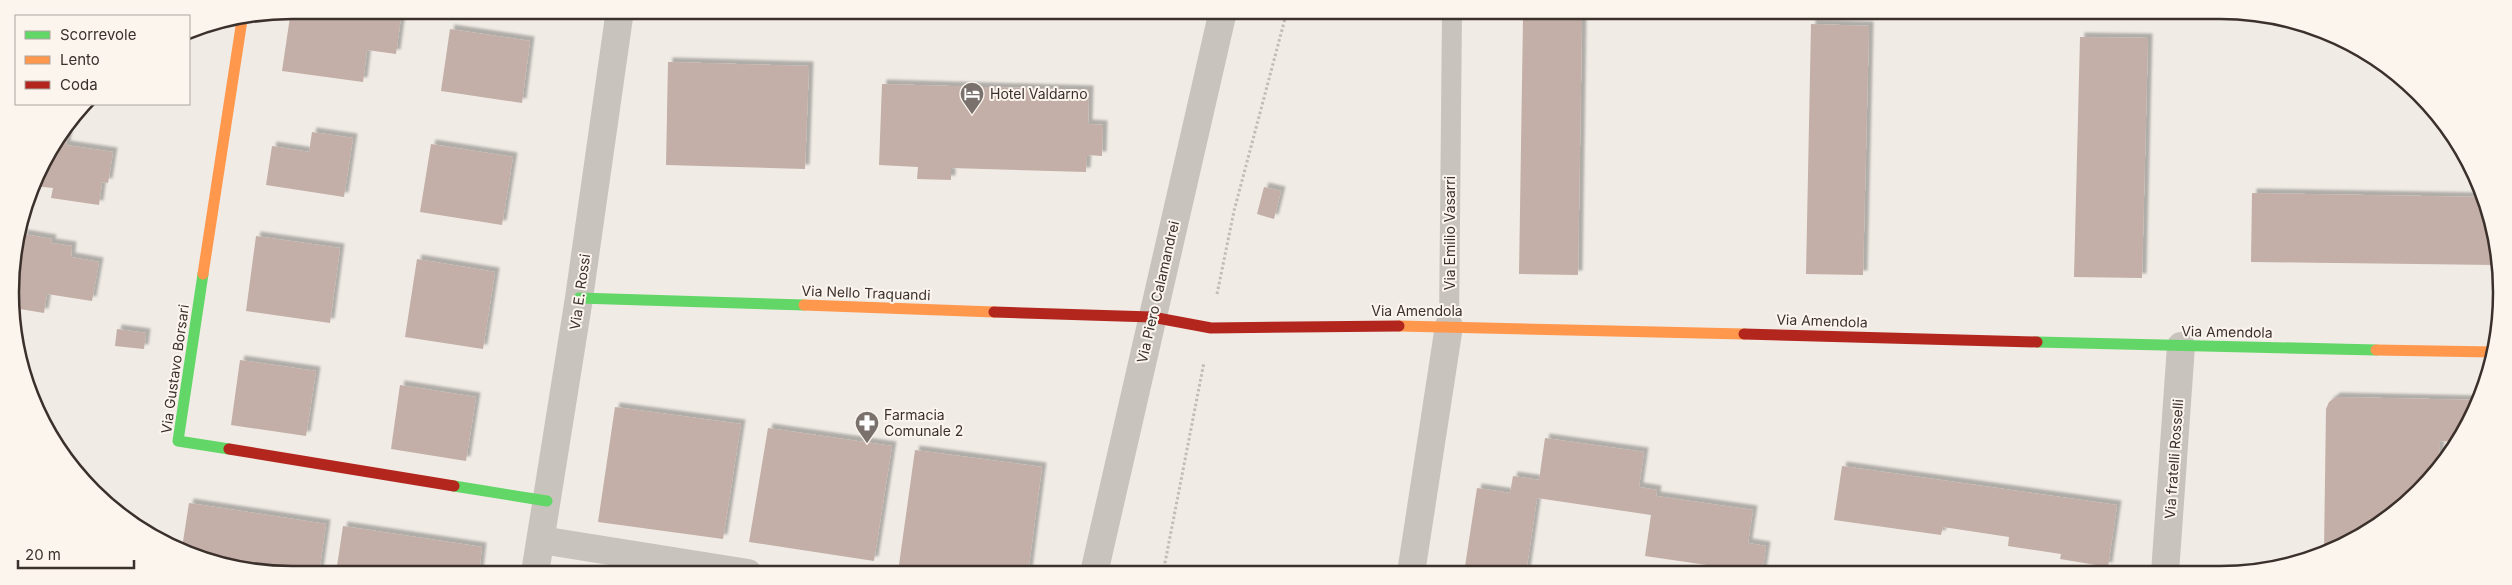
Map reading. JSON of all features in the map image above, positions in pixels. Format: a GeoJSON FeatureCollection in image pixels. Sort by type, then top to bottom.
{"type":"FeatureCollection","features":[{"type":"Feature","properties":{"kind":"street","name":"Via E. Rossi"},"geometry":{"type":"LineString","coordinates":[[536,566],[579,298],[619,19]]}},
{"type":"Feature","properties":{"kind":"street","name":"Via Piero Calamandrei"},"geometry":{"type":"LineString","coordinates":[[1096,566],[1221,19]]}},
{"type":"Feature","properties":{"kind":"street","name":"Via Gustavo Borsari"},"geometry":{"type":"LineString","coordinates":[[241,24],[178,441],[548,500]]}},
{"type":"Feature","properties":{"kind":"street","name":"Via Nello Traquandi"},"geometry":{"type":"LineString","coordinates":[[579,298],[1152,317]]}},
{"type":"Feature","properties":{"kind":"street","name":"Via Amendola"},"geometry":{"type":"LineString","coordinates":[[1152,317],[1211,328],[1449,326],[2181,346],[2487,352]]}},
{"type":"Feature","properties":{"kind":"street","name":"Via Emilio Vasarri"},"geometry":{"type":"LineString","coordinates":[[1412,566],[1449,326]]}},
{"type":"Feature","properties":{"kind":"street","name":"Via fratelli Rosselli"},"geometry":{"type":"LineString","coordinates":[[2165,566],[2181,346]]}},
{"type":"Feature","properties":{"kind":"street"},"geometry":{"type":"LineString","coordinates":[[541,540],[709,566]]}},
{"type":"Feature","properties":{"kind":"lane","name":"Via Emilio Vasarri"},"geometry":{"type":"LineString","coordinates":[[1449,326],[1452,19]]}},
{"type":"Feature","properties":{"kind":"building"},"geometry":{"type":"Polygon","coordinates":[[[290,19],[401,19],[396,54],[367,50],[363,82],[282,71],[290,19]]]}},
{"type":"Feature","properties":{"kind":"building"},"geometry":{"type":"Polygon","coordinates":[[[1523,19],[1582,19],[1578,275],[1519,274],[1523,19]]]}},
{"type":"Feature","properties":{"kind":"building"},"geometry":{"type":"Polygon","coordinates":[[[1811,24],[1869,26],[1863,275],[1806,274],[1811,24]]]}},
{"type":"Feature","properties":{"kind":"building"},"geometry":{"type":"Polygon","coordinates":[[[450,29],[530,41],[522,103],[441,91],[450,29]]]}},
{"type":"Feature","properties":{"kind":"building"},"geometry":{"type":"Polygon","coordinates":[[[2080,37],[2148,38],[2142,278],[2074,277],[2080,37]]]}},
{"type":"Feature","properties":{"kind":"building"},"geometry":{"type":"Polygon","coordinates":[[[668,62],[809,66],[805,169],[666,165],[668,62]]]}},
{"type":"Feature","properties":{"kind":"building"},"geometry":{"type":"Polygon","coordinates":[[[882,84],[1089,90],[1088,124],[1103,125],[1102,156],[1087,155],[1086,172],[951,168],[951,180],[917,179],[918,167],[879,165],[882,84]]]}},
{"type":"Feature","properties":{"kind":"building"},"geometry":{"type":"Polygon","coordinates":[[[312,132],[353,138],[344,197],[266,185],[272,146],[309,152],[312,132]]]}},
{"type":"Feature","properties":{"kind":"building"},"geometry":{"type":"Polygon","coordinates":[[[68,136],[66,145],[113,152],[108,183],[102,182],[99,205],[51,198],[53,188],[41,187],[55,156],[68,136]]]}},
{"type":"Feature","properties":{"kind":"building"},"geometry":{"type":"Polygon","coordinates":[[[431,144],[513,157],[502,225],[420,212],[431,144]]]}},
{"type":"Feature","properties":{"kind":"building"},"geometry":{"type":"Polygon","coordinates":[[[1264,187],[1281,191],[1274,219],[1257,214],[1264,187]]]}},
{"type":"Feature","properties":{"kind":"building"},"geometry":{"type":"Polygon","coordinates":[[[2252,193],[2476,197],[2484,222],[2492,265],[2251,262],[2252,193]]]}},
{"type":"Feature","properties":{"kind":"building"},"geometry":{"type":"Polygon","coordinates":[[[25,234],[52,239],[51,243],[72,246],[71,257],[99,262],[92,301],[47,294],[44,313],[19,309],[19,275],[25,234]]]}},
{"type":"Feature","properties":{"kind":"building"},"geometry":{"type":"Polygon","coordinates":[[[256,236],[340,248],[330,323],[246,311],[256,236]]]}},
{"type":"Feature","properties":{"kind":"building"},"geometry":{"type":"Polygon","coordinates":[[[417,259],[495,272],[483,349],[405,337],[417,259]]]}},
{"type":"Feature","properties":{"kind":"building"},"geometry":{"type":"Polygon","coordinates":[[[117,329],[146,333],[144,349],[115,346],[117,329]]]}},
{"type":"Feature","properties":{"kind":"building"},"geometry":{"type":"Polygon","coordinates":[[[240,360],[316,371],[306,436],[231,425],[240,360]]]}},
{"type":"Feature","properties":{"kind":"building"},"geometry":{"type":"Polygon","coordinates":[[[400,385],[476,397],[466,461],[391,449],[400,385]]]}},
{"type":"Feature","properties":{"kind":"building"},"geometry":{"type":"Polygon","coordinates":[[[2336,397],[2471,400],[2449,442],[2440,441],[2439,456],[2413,486],[2372,520],[2341,538],[2324,545],[2326,409],[2329,402],[2336,397]]]}},
{"type":"Feature","properties":{"kind":"building"},"geometry":{"type":"Polygon","coordinates":[[[615,407],[741,424],[723,539],[598,522],[615,407]]]}},
{"type":"Feature","properties":{"kind":"building"},"geometry":{"type":"Polygon","coordinates":[[[768,428],[892,446],[874,561],[749,542],[768,428]]]}},
{"type":"Feature","properties":{"kind":"building"},"geometry":{"type":"Polygon","coordinates":[[[1545,438],[1644,452],[1639,487],[1657,490],[1656,496],[1753,510],[1748,543],[1766,546],[1763,566],[1714,566],[1645,556],[1651,515],[1537,498],[1527,566],[1465,566],[1477,488],[1510,493],[1513,476],[1539,480],[1545,438]]]}},
{"type":"Feature","properties":{"kind":"building"},"geometry":{"type":"Polygon","coordinates":[[[915,450],[1042,467],[1029,566],[899,565],[915,450]]]}},
{"type":"Feature","properties":{"kind":"building"},"geometry":{"type":"Polygon","coordinates":[[[1842,466],[2117,505],[2108,566],[2060,559],[2061,554],[2008,546],[2009,537],[1943,527],[1941,535],[1834,520],[1842,466]]]}},
{"type":"Feature","properties":{"kind":"building"},"geometry":{"type":"Polygon","coordinates":[[[189,503],[326,524],[320,566],[275,566],[239,561],[205,552],[183,543],[189,503]]]}},
{"type":"Feature","properties":{"kind":"building"},"geometry":{"type":"Polygon","coordinates":[[[343,526],[482,547],[480,566],[337,566],[343,526]]]}},
{"type":"Feature","properties":{"kind":"traffic: fast"},"geometry":{"type":"LineString","coordinates":[[203,274],[178,441],[229,449]]}},
{"type":"Feature","properties":{"kind":"traffic: fast"},"geometry":{"type":"LineString","coordinates":[[579,298],[804,305]]}},
{"type":"Feature","properties":{"kind":"traffic: fast"},"geometry":{"type":"LineString","coordinates":[[2037,342],[2376,350]]}},
{"type":"Feature","properties":{"kind":"traffic: fast"},"geometry":{"type":"LineString","coordinates":[[454,486],[547,501]]}},
{"type":"Feature","properties":{"kind":"traffic: slow"},"geometry":{"type":"LineString","coordinates":[[203,274],[241,24]]}},
{"type":"Feature","properties":{"kind":"traffic: slow"},"geometry":{"type":"LineString","coordinates":[[804,305],[994,312]]}},
{"type":"Feature","properties":{"kind":"traffic: slow"},"geometry":{"type":"LineString","coordinates":[[1399,326],[1744,334]]}},
{"type":"Feature","properties":{"kind":"traffic: slow"},"geometry":{"type":"LineString","coordinates":[[2376,350],[2487,352]]}},
{"type":"Feature","properties":{"kind":"traffic: jam"},"geometry":{"type":"LineString","coordinates":[[994,312],[1152,317],[1211,328],[1399,326]]}},
{"type":"Feature","properties":{"kind":"traffic: jam"},"geometry":{"type":"LineString","coordinates":[[1744,334],[2037,342]]}},
{"type":"Feature","properties":{"kind":"traffic: jam"},"geometry":{"type":"LineString","coordinates":[[229,449],[454,486]]}},
{"type":"Feature","properties":{"kind":"place","name":"Hotel Valdarno"},"geometry":{"type":"Point","coordinates":[972,115]}},
{"type":"Feature","properties":{"kind":"place","name":"Farmacia Comunale 2"},"geometry":{"type":"Point","coordinates":[867,444]}}]}
